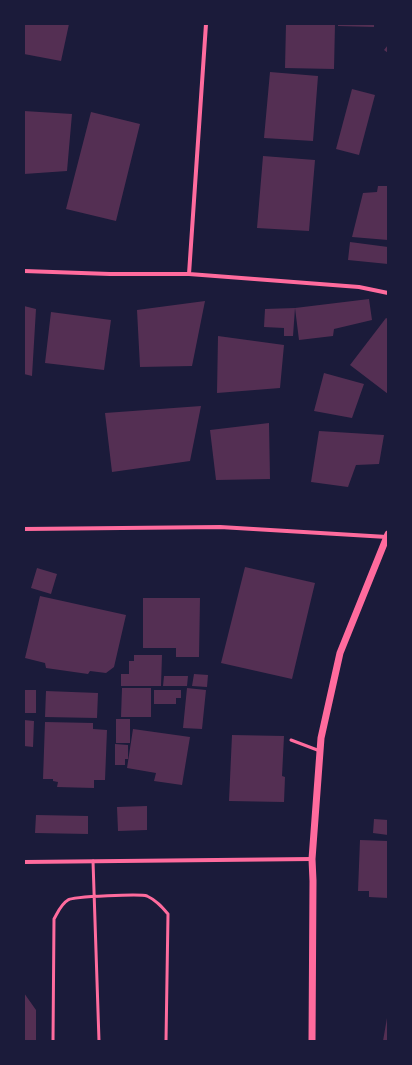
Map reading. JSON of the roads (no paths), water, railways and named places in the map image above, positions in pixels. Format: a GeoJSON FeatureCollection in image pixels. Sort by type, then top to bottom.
{"type":"FeatureCollection","features":[{"type":"Feature","properties":{"kind":"street"},"geometry":{"type":"LineString","coordinates":[[189,274],[206,24]]}},
{"type":"Feature","properties":{"kind":"street"},"geometry":{"type":"LineString","coordinates":[[24,271],[110,274],[189,274],[359,287],[388,293]]}},
{"type":"Feature","properties":{"kind":"street"},"geometry":{"type":"LineString","coordinates":[[24,529],[220,527],[388,536],[340,653],[321,738],[312,859],[312,1041]]}},
{"type":"Feature","properties":{"kind":"street"},"geometry":{"type":"LineString","coordinates":[[24,862],[312,859]]}},
{"type":"Feature","properties":{"kind":"lane"},"geometry":{"type":"LineString","coordinates":[[291,740],[320,751]]}},
{"type":"Feature","properties":{"kind":"lane"},"geometry":{"type":"LineString","coordinates":[[93,861],[99,1041]]}},
{"type":"Feature","properties":{"kind":"lane"},"geometry":{"type":"LineString","coordinates":[[53,1041],[54,919],[60,907],[69,899],[93,896],[146,895],[159,903],[168,914],[166,1041]]}}]}
